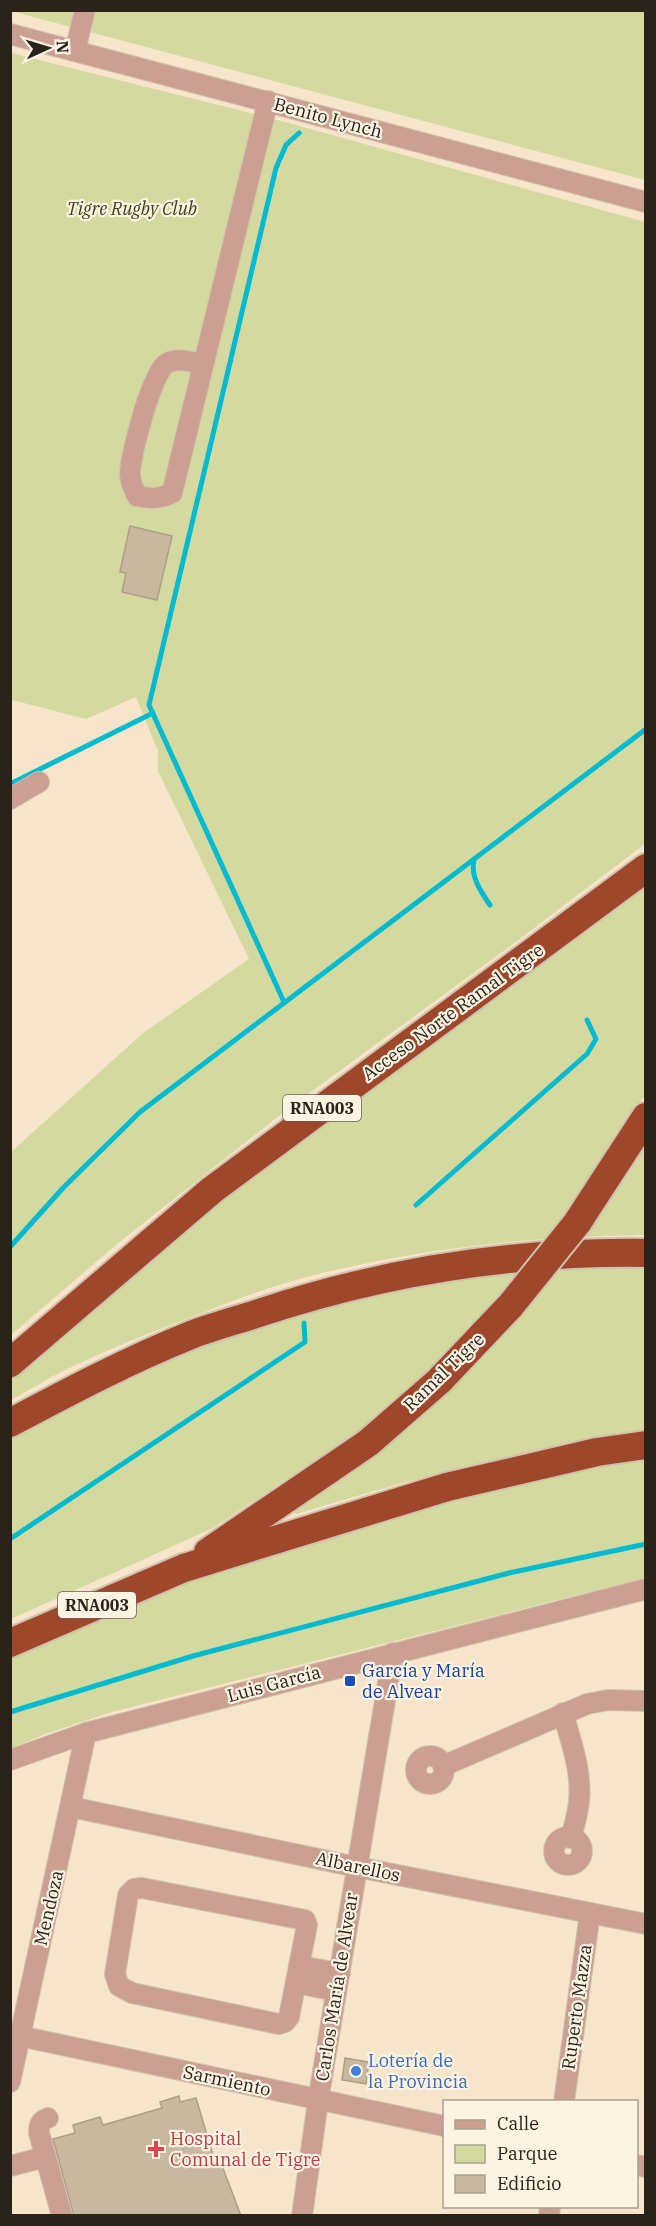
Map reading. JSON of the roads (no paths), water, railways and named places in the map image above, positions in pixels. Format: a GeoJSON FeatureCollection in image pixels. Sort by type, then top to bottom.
{"type":"FeatureCollection","features":[{"type":"Feature","properties":{"kind":"highway","name":"Acceso Norte Ramal Tigre"},"geometry":{"type":"LineString","coordinates":[[10,1363],[212,1190],[645,868]]}},
{"type":"Feature","properties":{"kind":"highway","name":"Ramal Tigre"},"geometry":{"type":"LineString","coordinates":[[184,1568],[368,1443],[439,1381],[511,1305],[577,1223],[645,1117]]}},
{"type":"Feature","properties":{"kind":"highway"},"geometry":{"type":"LineString","coordinates":[[10,1423],[101,1375],[192,1334],[295,1301],[396,1276],[505,1259],[584,1252],[645,1253]]}},
{"type":"Feature","properties":{"kind":"highway"},"geometry":{"type":"LineString","coordinates":[[184,1568],[447,1487],[597,1452],[645,1445]]}},
{"type":"Feature","properties":{"kind":"highway","name":"RNA003"},"geometry":{"type":"LineString","coordinates":[[10,1643],[184,1568]]}},
{"type":"Feature","properties":{"kind":"street"},"geometry":{"type":"LineString","coordinates":[[75,51],[85,10]]}},
{"type":"Feature","properties":{"kind":"street","name":"Benito Lynch"},"geometry":{"type":"LineString","coordinates":[[10,34],[645,202]]}},
{"type":"Feature","properties":{"kind":"street"},"geometry":{"type":"LineString","coordinates":[[203,365],[181,360],[172,361],[164,364],[156,377],[131,460],[130,477],[137,496],[152,499],[165,497],[172,493],[268,101]]}},
{"type":"Feature","properties":{"kind":"street"},"geometry":{"type":"LineString","coordinates":[[10,799],[39,782]]}},
{"type":"Feature","properties":{"kind":"street","name":"Luis García"},"geometry":{"type":"LineString","coordinates":[[10,1760],[86,1733],[645,1589]]}},
{"type":"Feature","properties":{"kind":"street","name":"Carlos María de Alvear"},"geometry":{"type":"LineString","coordinates":[[302,2216],[318,2101],[393,1653]]}},
{"type":"Feature","properties":{"kind":"street"},"geometry":{"type":"LineString","coordinates":[[443,1766],[588,1704],[608,1700],[645,1701]]}},
{"type":"Feature","properties":{"kind":"street"},"geometry":{"type":"LineString","coordinates":[[563,1713],[577,1761],[579,1784],[579,1801],[571,1838]]}},
{"type":"Feature","properties":{"kind":"street","name":"Mendoza"},"geometry":{"type":"LineString","coordinates":[[10,2082],[15,2035],[71,1807],[86,1733]]}},
{"type":"Feature","properties":{"kind":"street","name":"Albarellos"},"geometry":{"type":"LineString","coordinates":[[71,1807],[645,1924]]}},
{"type":"Feature","properties":{"kind":"street"},"geometry":{"type":"LineString","coordinates":[[142,1888],[305,1920],[307,1925],[298,1975],[289,2017],[285,2022],[279,2024],[132,1994],[119,1986],[116,1974],[128,1895],[134,1889],[142,1888]]}},
{"type":"Feature","properties":{"kind":"street","name":"Ruperto Mazza"},"geometry":{"type":"LineString","coordinates":[[564,2100],[590,1913]]}},
{"type":"Feature","properties":{"kind":"street"},"geometry":{"type":"LineString","coordinates":[[298,1975],[338,1982]]}},
{"type":"Feature","properties":{"kind":"street","name":"Sarmiento"},"geometry":{"type":"LineString","coordinates":[[15,2035],[443,2126]]}},
{"type":"Feature","properties":{"kind":"street"},"geometry":{"type":"LineString","coordinates":[[48,2118],[42,2120],[39,2133],[62,2216]]}},
{"type":"Feature","properties":{"kind":"street"},"geometry":{"type":"LineString","coordinates":[[10,2166],[45,2157]]}},
{"type":"Feature","properties":{"kind":"waterway"},"geometry":{"type":"LineString","coordinates":[[284,1002],[149,705],[276,168],[286,145],[299,133]]}},
{"type":"Feature","properties":{"kind":"waterway"},"geometry":{"type":"LineString","coordinates":[[10,784],[153,713]]}},
{"type":"Feature","properties":{"kind":"waterway"},"geometry":{"type":"LineString","coordinates":[[10,1247],[63,1188],[140,1112],[646,729]]}},
{"type":"Feature","properties":{"kind":"waterway"},"geometry":{"type":"LineString","coordinates":[[474,860],[475,878],[490,905]]}},
{"type":"Feature","properties":{"kind":"waterway"},"geometry":{"type":"LineString","coordinates":[[416,1205],[587,1054],[596,1039],[587,1020]]}},
{"type":"Feature","properties":{"kind":"waterway"},"geometry":{"type":"LineString","coordinates":[[10,1539],[305,1342],[304,1323]]}},
{"type":"Feature","properties":{"kind":"waterway"},"geometry":{"type":"LineString","coordinates":[[10,1712],[193,1656],[509,1573],[646,1544]]}},
{"type":"Feature","properties":{"kind":"place","name":"García y María de Alvear"},"geometry":{"type":"Point","coordinates":[350,1681]}},
{"type":"Feature","properties":{"kind":"place","name":"Lotería de la Provincia"},"geometry":{"type":"Point","coordinates":[356,2071]}},
{"type":"Feature","properties":{"kind":"place","name":"Hospital Comunal de Tigre"},"geometry":{"type":"Point","coordinates":[156,2149]}},
{"type":"Feature","properties":{"kind":"park label","name":"Tigre Rugby Club"},"geometry":{"type":"Point","coordinates":[132,209]}}]}
